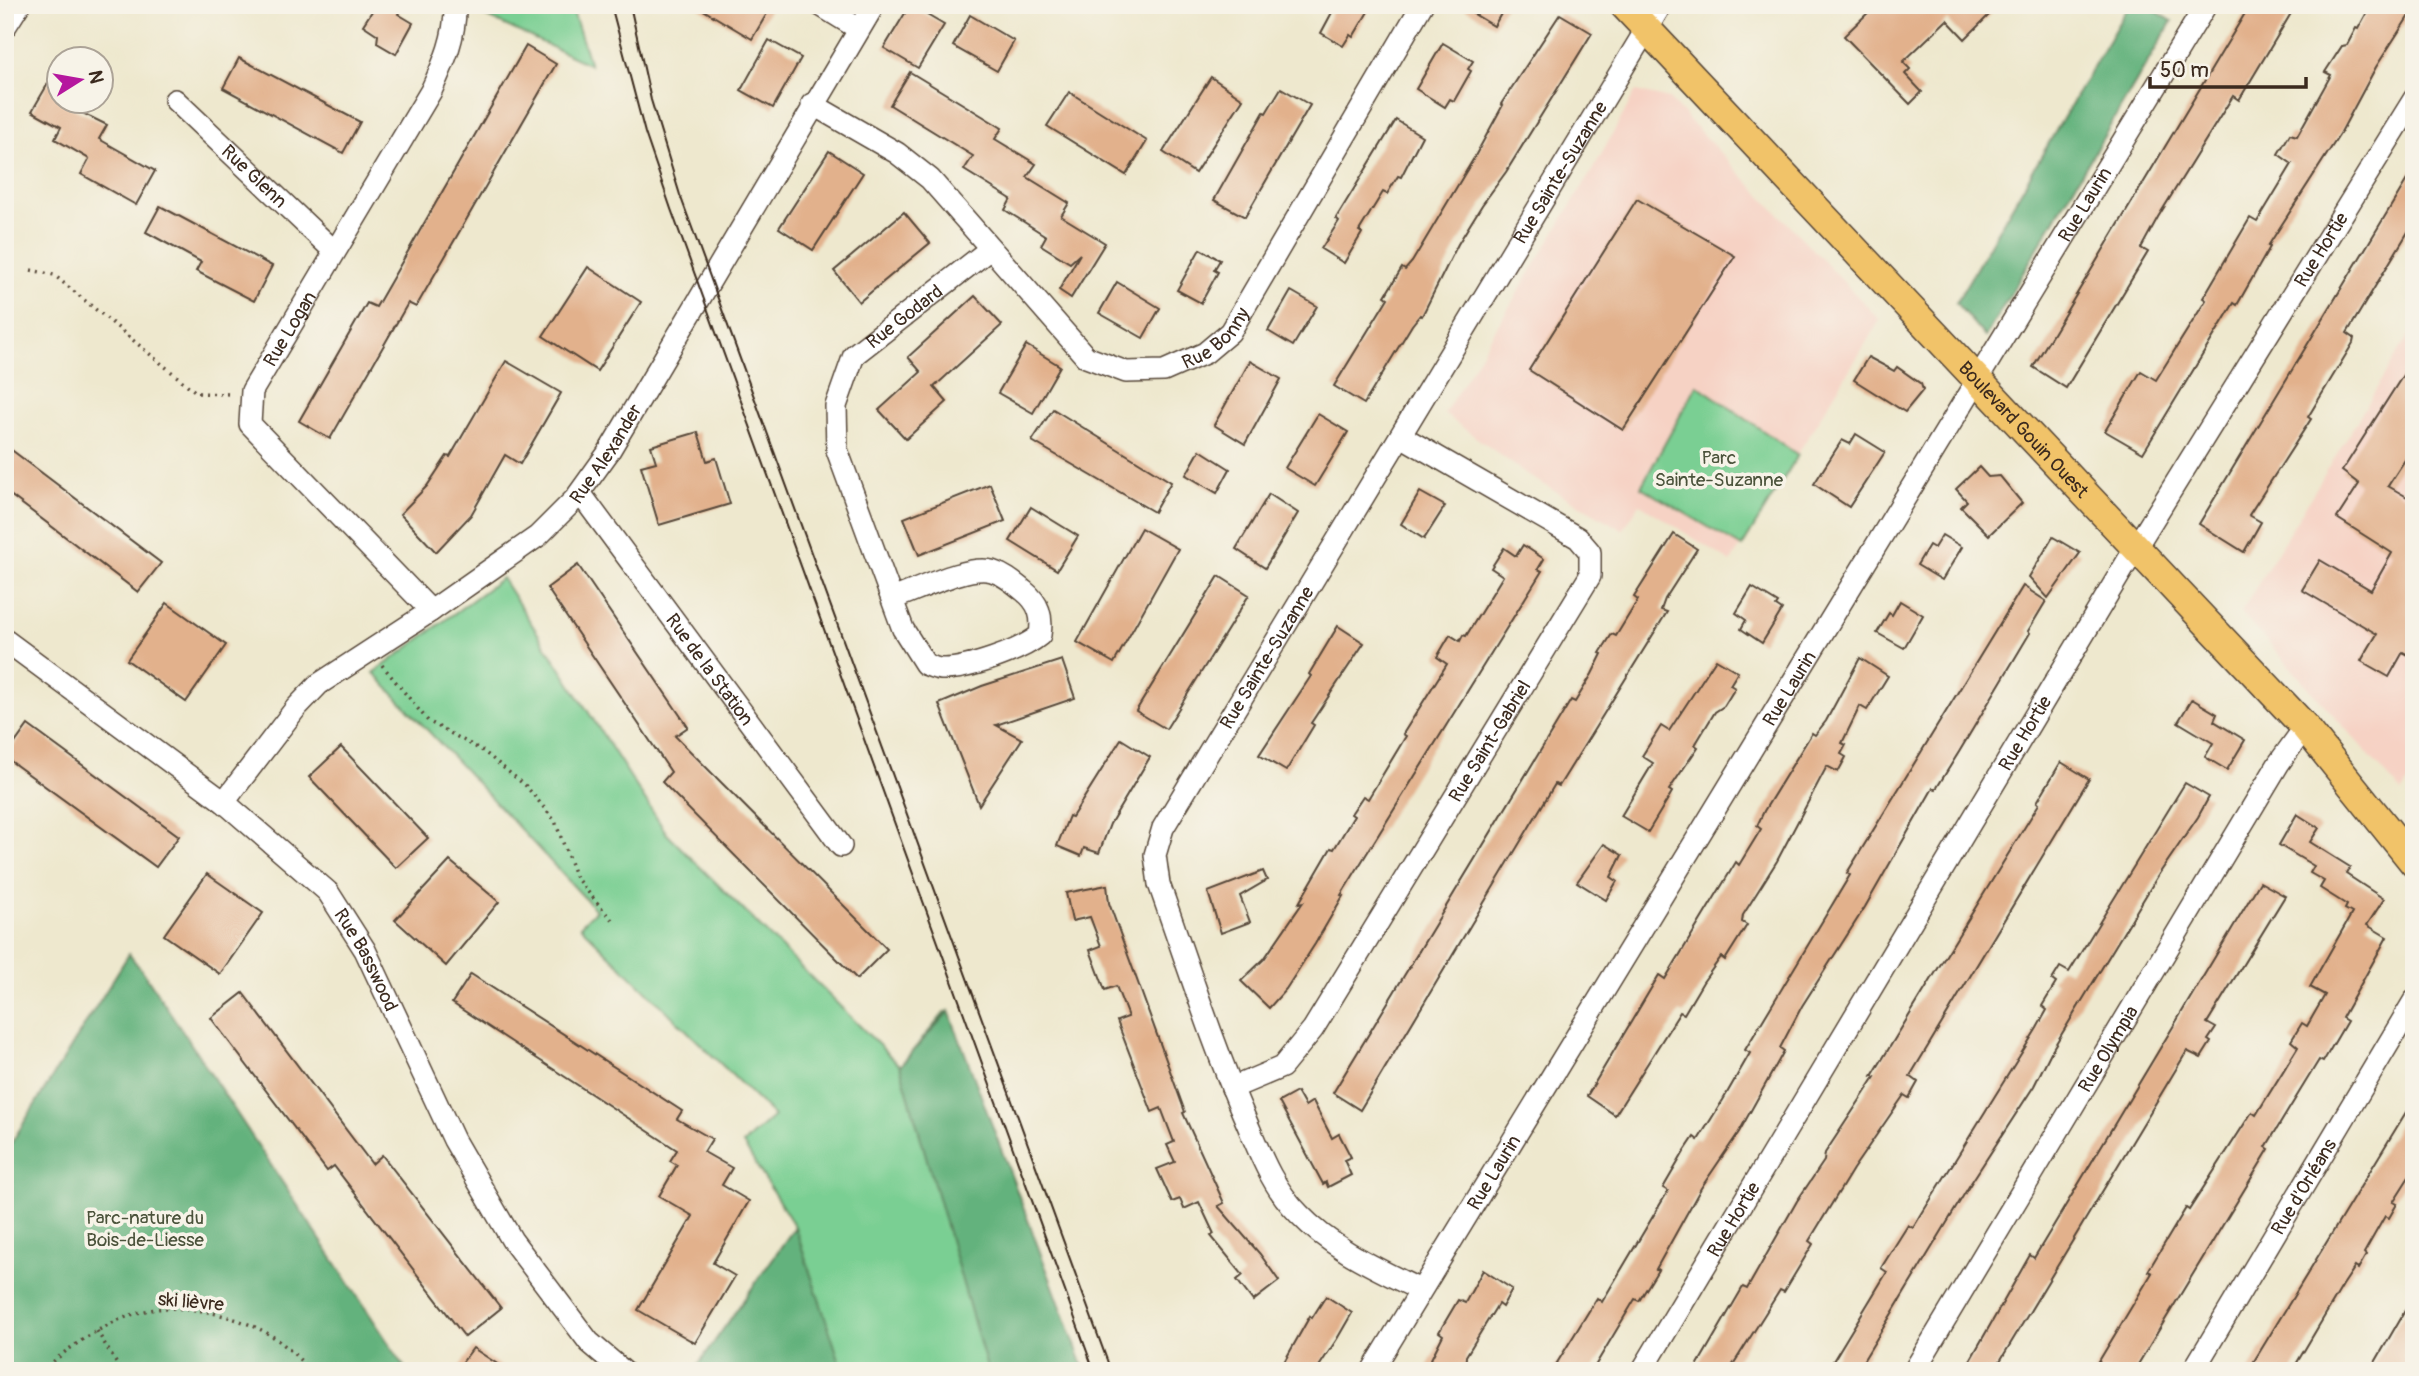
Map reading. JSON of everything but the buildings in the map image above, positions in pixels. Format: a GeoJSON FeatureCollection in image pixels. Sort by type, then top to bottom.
{"type":"FeatureCollection","features":[{"type":"Feature","properties":{"kind":"main road","name":"Boulevard Gouin Ouest"},"geometry":{"type":"LineString","coordinates":[[1624,5],[1654,17],[1977,379],[2305,727],[2414,863]]}},
{"type":"Feature","properties":{"kind":"street"},"geometry":{"type":"LineString","coordinates":[[5,27],[19,5]]}},
{"type":"Feature","properties":{"kind":"street","name":"Rue Logan"},"geometry":{"type":"LineString","coordinates":[[431,611],[250,424],[252,391],[432,91],[448,53],[456,21],[455,5]]}},
{"type":"Feature","properties":{"kind":"street"},"geometry":{"type":"LineString","coordinates":[[820,5],[859,29]]}},
{"type":"Feature","properties":{"kind":"street","name":"Rue Alexander"},"geometry":{"type":"LineString","coordinates":[[225,802],[303,700],[319,684],[431,611],[538,536],[580,493],[608,453],[812,104],[874,5]]}},
{"type":"Feature","properties":{"kind":"street","name":"Rue Bonny"},"geometry":{"type":"LineString","coordinates":[[812,104],[897,153],[930,179],[1086,357],[1126,372],[1164,371],[1205,354],[1230,332],[1422,5]]}},
{"type":"Feature","properties":{"kind":"street","name":"Rue Laurin"},"geometry":{"type":"LineString","coordinates":[[1372,1371],[2206,5]]}},
{"type":"Feature","properties":{"kind":"street","name":"Rue Sainte-Suzanne"},"geometry":{"type":"LineString","coordinates":[[1420,1290],[1361,1260],[1327,1238],[1299,1214],[1272,1181],[1232,1088],[1159,884],[1156,855],[1163,828],[1654,17]]}},
{"type":"Feature","properties":{"kind":"street","name":"Rue Hortie"},"geometry":{"type":"LineString","coordinates":[[1642,1371],[2136,547],[2414,99]]}},
{"type":"Feature","properties":{"kind":"street","name":"Rue Glenn"},"geometry":{"type":"LineString","coordinates":[[175,100],[334,251]]}},
{"type":"Feature","properties":{"kind":"street","name":"Rue Godard"},"geometry":{"type":"LineString","coordinates":[[892,599],[964,573],[991,571],[1007,578],[1032,598],[1040,611],[1040,635],[1031,642],[975,663],[941,669],[925,664],[914,650],[892,599],[837,450],[836,406],[854,355],[990,249]]}},
{"type":"Feature","properties":{"kind":"street","name":"Rue Saint-Gabriel"},"geometry":{"type":"LineString","coordinates":[[1232,1088],[1282,1067],[1314,1030],[1590,576],[1590,552],[1578,538],[1401,436]]}},
{"type":"Feature","properties":{"kind":"street","name":"Rue de la Station"},"geometry":{"type":"LineString","coordinates":[[580,493],[841,846]]}},
{"type":"Feature","properties":{"kind":"street","name":"Rue Basswood"},"geometry":{"type":"LineString","coordinates":[[6,643],[225,802],[328,892],[365,950],[454,1140],[512,1240],[589,1342],[623,1371]]}},
{"type":"Feature","properties":{"kind":"street","name":"Rue Olympia"},"geometry":{"type":"LineString","coordinates":[[1914,1371],[2279,763],[2305,727]]}},
{"type":"Feature","properties":{"kind":"street","name":"Rue d'Orléans"},"geometry":{"type":"LineString","coordinates":[[2193,1371],[2414,1001]]}},
{"type":"Feature","properties":{"kind":"path"},"geometry":{"type":"LineString","coordinates":[[31,270],[54,275],[197,393],[222,395],[252,391]]}},
{"type":"Feature","properties":{"kind":"path"},"geometry":{"type":"LineString","coordinates":[[370,650],[428,721],[484,751],[526,786],[555,821],[576,878],[612,920]]}},
{"type":"Feature","properties":{"kind":"path","name":"ski lièvre"},"geometry":{"type":"LineString","coordinates":[[43,1371],[97,1331],[150,1310],[201,1311],[240,1320],[276,1338],[312,1371]]}},
{"type":"Feature","properties":{"kind":"path"},"geometry":{"type":"LineString","coordinates":[[97,1331],[121,1371]]}},
{"type":"Feature","properties":{"kind":"shaded area"},"geometry":{"type":"Polygon","coordinates":[[[1636,91],[1669,99],[1880,320],[1731,562],[1640,504],[1623,530],[1529,476],[1444,414],[1595,166],[1636,91]]]}},
{"type":"Feature","properties":{"kind":"shaded area"},"geometry":{"type":"Polygon","coordinates":[[[2414,327],[2414,772],[2402,792],[2241,612],[2414,327]]]}},
{"type":"Feature","properties":{"kind":"green space"},"geometry":{"type":"Polygon","coordinates":[[[462,5],[571,5],[590,65],[462,5]]]}},
{"type":"Feature","properties":{"kind":"green space"},"geometry":{"type":"Polygon","coordinates":[[[2129,5],[2146,5],[2172,21],[1985,337],[1956,303],[2129,5]]]}},
{"type":"Feature","properties":{"kind":"green space","name":"Parc Sainte-Suzanne"},"geometry":{"type":"Polygon","coordinates":[[[1697,385],[1798,455],[1742,547],[1641,487],[1697,385]]]}},
{"type":"Feature","properties":{"kind":"green space"},"geometry":{"type":"Polygon","coordinates":[[[502,578],[667,834],[900,1066],[945,1012],[959,1039],[1081,1371],[694,1371],[795,1227],[743,1144],[774,1116],[580,926],[596,910],[374,673],[502,578]]]}},
{"type":"Feature","properties":{"kind":"green space","name":"Parc-nature du Bois-de-Liesse"},"geometry":{"type":"Polygon","coordinates":[[[129,954],[407,1371],[5,1371],[5,1153],[129,954]]]}},
{"type":"Feature","properties":{"kind":"green space"},"geometry":{"type":"Polygon","coordinates":[[[949,1011],[1085,1371],[988,1371],[900,1066],[949,1011]]]}},
{"type":"Feature","properties":{"kind":"green space"},"geometry":{"type":"Polygon","coordinates":[[[795,1227],[843,1371],[694,1371],[795,1227]]]}},
{"type":"Feature","properties":{"kind":"tram line"},"geometry":{"type":"LineString","coordinates":[[611,5],[645,133],[671,209],[1094,1371]]}},
{"type":"Feature","properties":{"kind":"tram line"},"geometry":{"type":"LineString","coordinates":[[630,5],[651,100],[680,195],[1111,1371]]}}]}
